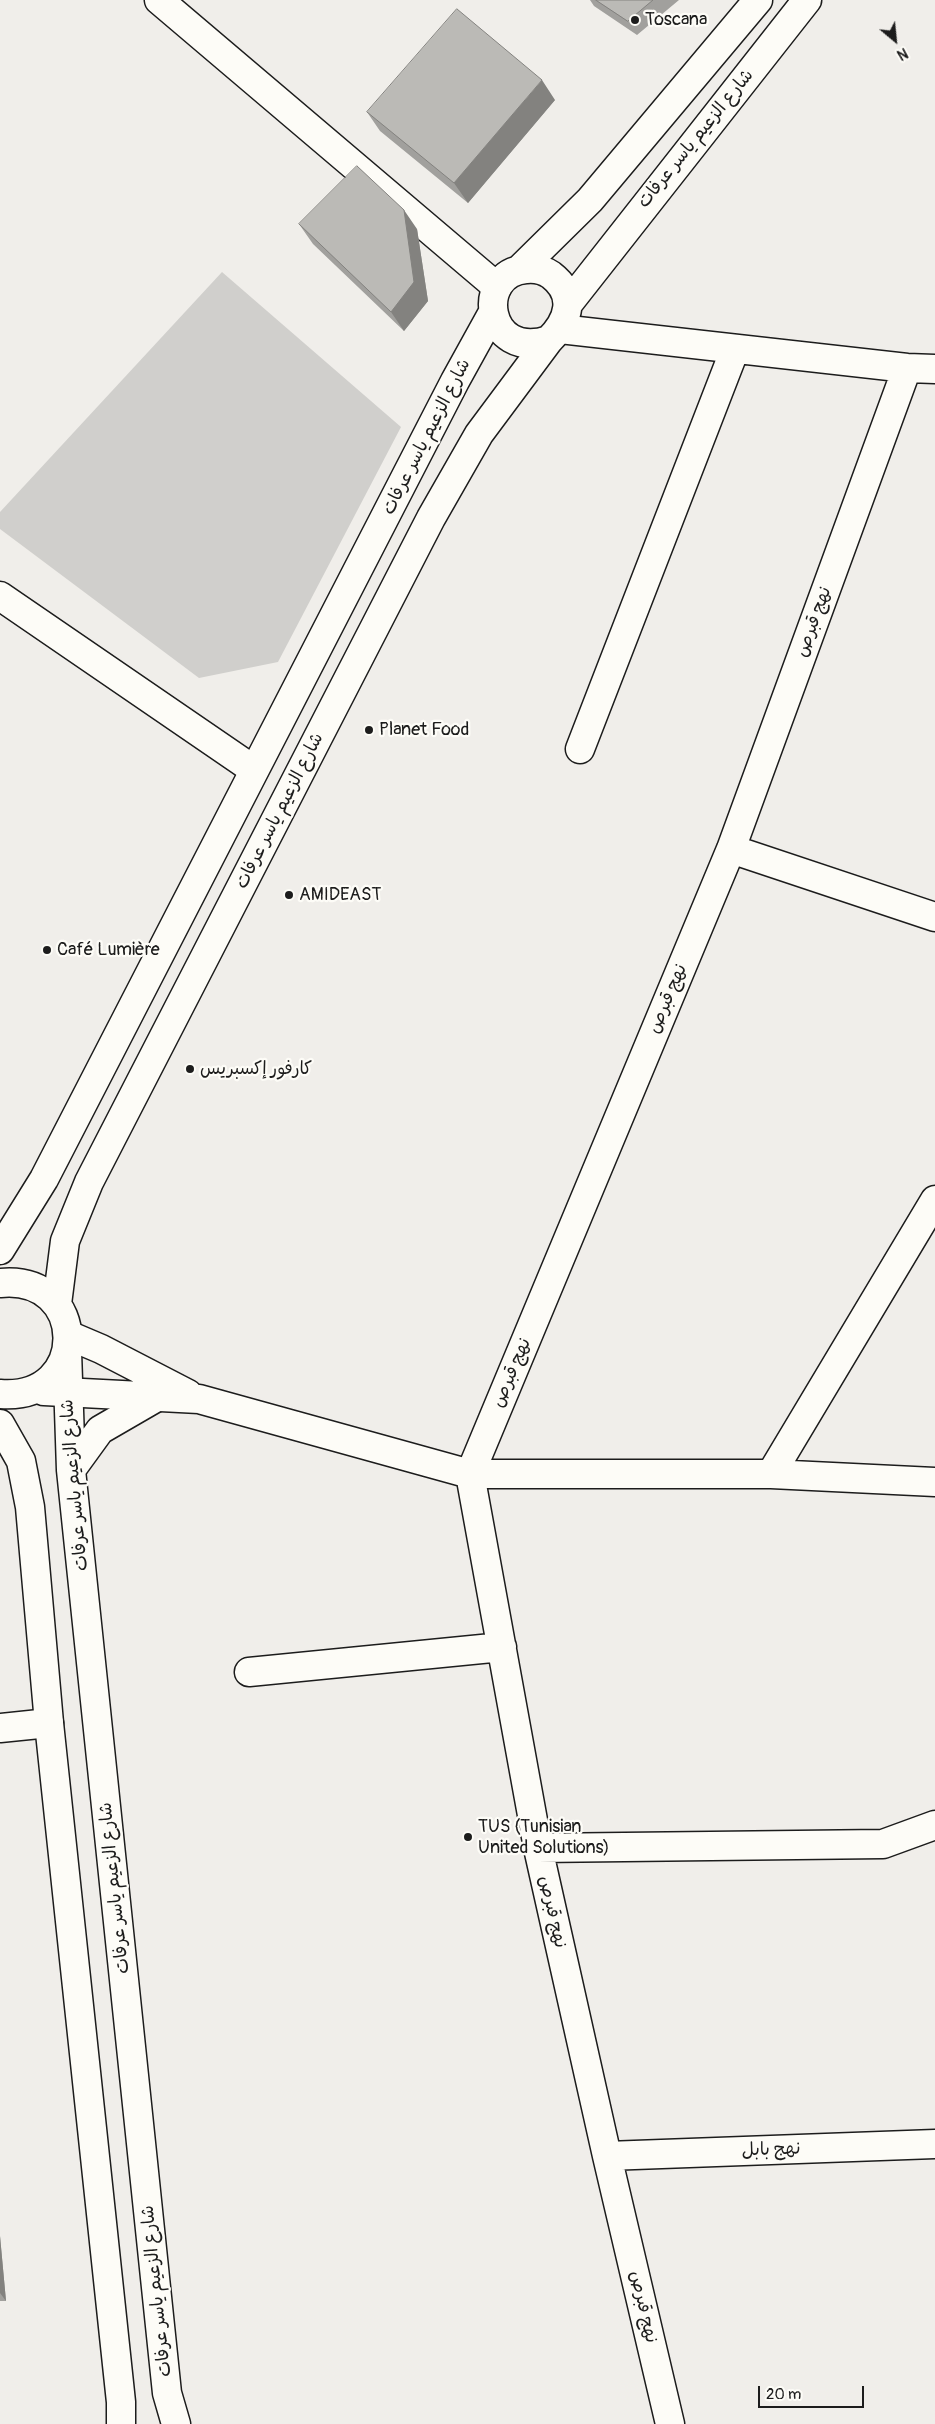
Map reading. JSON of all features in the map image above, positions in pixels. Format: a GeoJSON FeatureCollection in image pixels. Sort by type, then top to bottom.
{"type":"FeatureCollection","features":[{"type":"Feature","properties":{"kind":"street"},"geometry":{"type":"LineString","coordinates":[[160,0],[497,287]]}},
{"type":"Feature","properties":{"kind":"street"},"geometry":{"type":"LineString","coordinates":[[520,270],[590,200],[758,0]]}},
{"type":"Feature","properties":{"kind":"street","name":"شارع الزعيم ياسر عرفات"},"geometry":{"type":"LineString","coordinates":[[176,2424],[167,2393],[71,1470],[67,1392],[67,1343],[65,1319],[58,1304],[65,1240],[93,1174],[431,518],[480,434],[559,324],[807,0]]}},
{"type":"Feature","properties":{"kind":"street"},"geometry":{"type":"LineString","coordinates":[[533,268],[546,272],[557,280],[564,290],[559,324],[535,344],[521,343],[508,337],[498,327],[492,314],[492,300],[497,287],[507,276],[520,270],[533,268]]}},
{"type":"Feature","properties":{"kind":"street","name":"شارع الزعيم ياسر عرفات"},"geometry":{"type":"LineString","coordinates":[[0,1250],[44,1179],[254,770],[492,314]]}},
{"type":"Feature","properties":{"kind":"street"},"geometry":{"type":"LineString","coordinates":[[559,324],[735,349],[907,368],[935,369]]}},
{"type":"Feature","properties":{"kind":"street"},"geometry":{"type":"LineString","coordinates":[[580,749],[735,349]]}},
{"type":"Feature","properties":{"kind":"street","name":"نهج قبرص"},"geometry":{"type":"LineString","coordinates":[[670,2424],[607,2156],[538,1848],[470,1474],[731,849],[907,368]]}},
{"type":"Feature","properties":{"kind":"street"},"geometry":{"type":"LineString","coordinates":[[0,596],[254,770]]}},
{"type":"Feature","properties":{"kind":"street"},"geometry":{"type":"LineString","coordinates":[[731,849],[935,917]]}},
{"type":"Feature","properties":{"kind":"street"},"geometry":{"type":"LineString","coordinates":[[772,1474],[935,1200]]}},
{"type":"Feature","properties":{"kind":"street"},"geometry":{"type":"LineString","coordinates":[[0,1283],[14,1281],[31,1285],[45,1293],[58,1304]]}},
{"type":"Feature","properties":{"kind":"street"},"geometry":{"type":"LineString","coordinates":[[0,1394],[17,1395],[35,1390],[50,1380],[60,1368],[67,1343],[101,1349],[198,1399],[470,1474],[772,1474],[935,1482]]}},
{"type":"Feature","properties":{"kind":"street"},"geometry":{"type":"LineString","coordinates":[[35,1390],[198,1399]]}},
{"type":"Feature","properties":{"kind":"street"},"geometry":{"type":"LineString","coordinates":[[71,1470],[100,1430],[157,1397]]}},
{"type":"Feature","properties":{"kind":"street"},"geometry":{"type":"LineString","coordinates":[[0,1424],[21,1461],[30,1507],[49,1722],[118,2372],[121,2424]]}},
{"type":"Feature","properties":{"kind":"street"},"geometry":{"type":"LineString","coordinates":[[249,1672],[502,1647]]}},
{"type":"Feature","properties":{"kind":"street"},"geometry":{"type":"LineString","coordinates":[[0,1728],[49,1722]]}},
{"type":"Feature","properties":{"kind":"street"},"geometry":{"type":"LineString","coordinates":[[538,1848],[883,1844],[935,1824]]}},
{"type":"Feature","properties":{"kind":"street","name":"نهج بابل"},"geometry":{"type":"LineString","coordinates":[[607,2156],[935,2144]]}},
{"type":"Feature","properties":{"kind":"shaded area"},"geometry":{"type":"Polygon","coordinates":[[[222,272],[401,427],[278,662],[199,678],[0,529],[0,512],[222,272]]]}},
{"type":"Feature","properties":{"kind":"building"},"geometry":{"type":"Polygon","coordinates":[[[596,0],[653,0],[628,21],[596,0]]]}},
{"type":"Feature","properties":{"kind":"building"},"geometry":{"type":"Polygon","coordinates":[[[457,9],[542,80],[454,183],[367,112],[457,9]]]}},
{"type":"Feature","properties":{"kind":"building"},"geometry":{"type":"Polygon","coordinates":[[[357,166],[404,210],[414,282],[391,312],[299,224],[357,166]]]}},
{"type":"Feature","properties":{"kind":"place","name":"Toscana"},"geometry":{"type":"Point","coordinates":[635,20]}},
{"type":"Feature","properties":{"kind":"place","name":"Planet Food"},"geometry":{"type":"Point","coordinates":[369,730]}},
{"type":"Feature","properties":{"kind":"place","name":"AMIDEAST"},"geometry":{"type":"Point","coordinates":[289,895]}},
{"type":"Feature","properties":{"kind":"place","name":"Café Lumière"},"geometry":{"type":"Point","coordinates":[47,950]}},
{"type":"Feature","properties":{"kind":"place","name":"كارفور إكسبريس"},"geometry":{"type":"Point","coordinates":[190,1069]}},
{"type":"Feature","properties":{"kind":"place","name":"TUS (Tunisian United Solutions)"},"geometry":{"type":"Point","coordinates":[468,1837]}}]}
